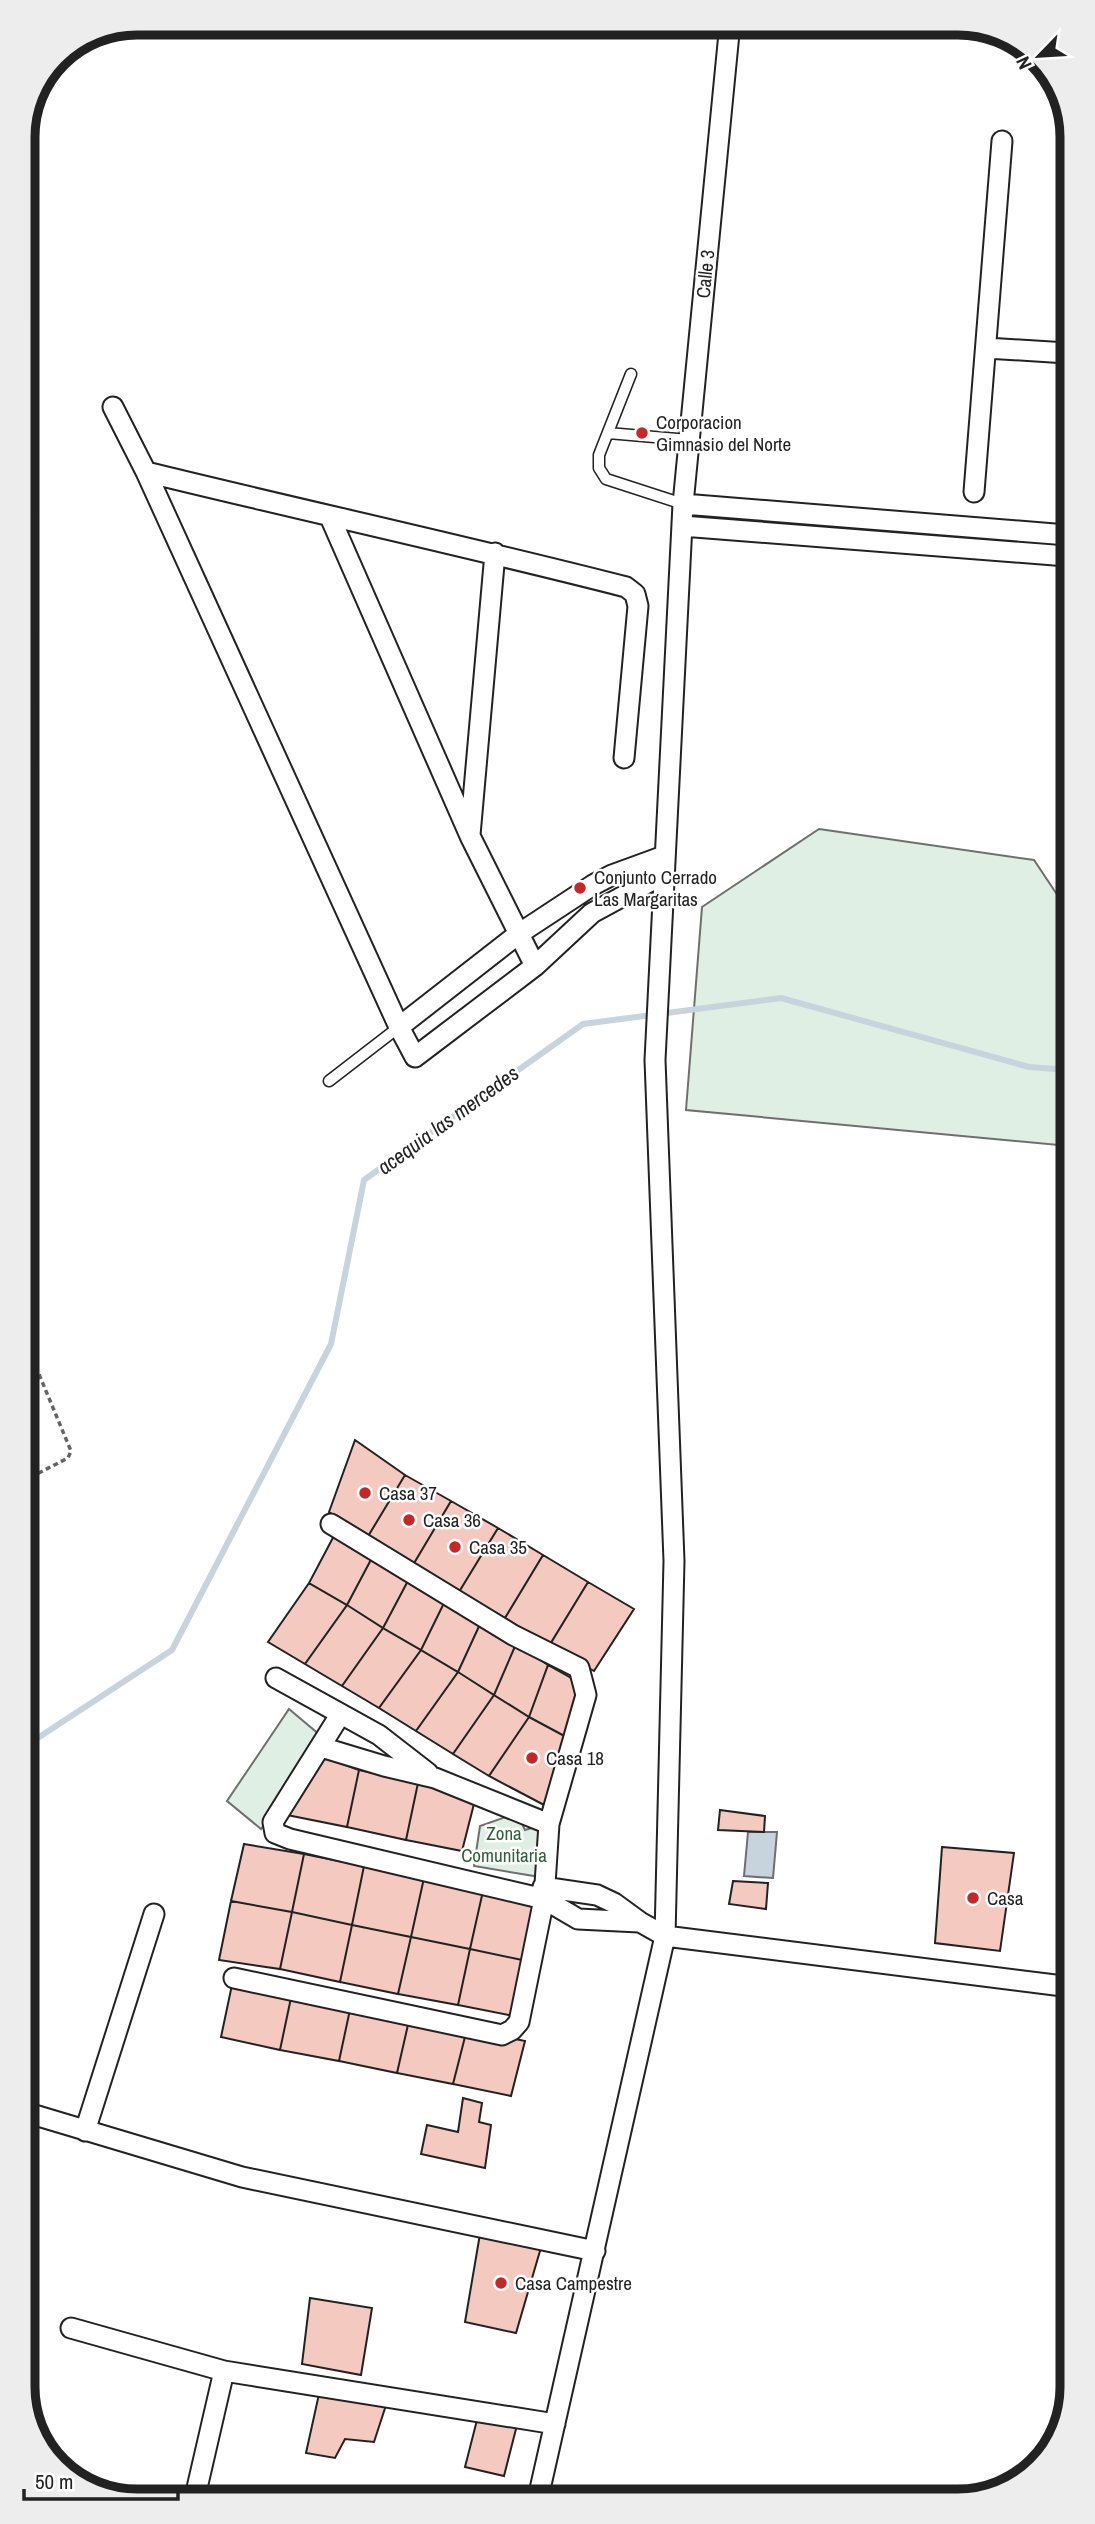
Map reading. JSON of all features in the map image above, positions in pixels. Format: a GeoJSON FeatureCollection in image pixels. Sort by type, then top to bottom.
{"type":"FeatureCollection","features":[{"type":"Feature","properties":{"kind":"street","name":"Calle 3"},"geometry":{"type":"LineString","coordinates":[[540,2489],[665,1936],[674,1562],[655,1060],[683,504],[729,35]]}},
{"type":"Feature","properties":{"kind":"street"},"geometry":{"type":"LineString","coordinates":[[974,492],[1003,141]]}},
{"type":"Feature","properties":{"kind":"street"},"geometry":{"type":"LineString","coordinates":[[986,348],[1060,353]]}},
{"type":"Feature","properties":{"kind":"street"},"geometry":{"type":"LineString","coordinates":[[113,407],[146,472],[415,1057],[535,966],[592,913],[664,865]]}},
{"type":"Feature","properties":{"kind":"street"},"geometry":{"type":"LineString","coordinates":[[146,472],[330,517],[495,553],[626,587],[635,594],[638,606],[624,758]]}},
{"type":"Feature","properties":{"kind":"street"},"geometry":{"type":"LineString","coordinates":[[683,504],[1060,535]]}},
{"type":"Feature","properties":{"kind":"street"},"geometry":{"type":"LineString","coordinates":[[330,517],[470,836],[535,966]]}},
{"type":"Feature","properties":{"kind":"street"},"geometry":{"type":"LineString","coordinates":[[682,526],[1060,555]]}},
{"type":"Feature","properties":{"kind":"street"},"geometry":{"type":"LineString","coordinates":[[470,836],[495,553]]}},
{"type":"Feature","properties":{"kind":"street"},"geometry":{"type":"LineString","coordinates":[[399,1027],[517,934],[593,885],[611,875],[664,865]]}},
{"type":"Feature","properties":{"kind":"street"},"geometry":{"type":"LineString","coordinates":[[234,1978],[502,2035],[512,2030],[519,2022],[544,1893],[549,1824],[586,1695],[579,1668],[513,1635],[331,1524]]}},
{"type":"Feature","properties":{"kind":"street"},"geometry":{"type":"LineString","coordinates":[[276,1678],[379,1735],[435,1778]]}},
{"type":"Feature","properties":{"kind":"street"},"geometry":{"type":"LineString","coordinates":[[340,1715],[272,1822],[275,1833],[290,1839],[544,1893],[578,1919],[640,1922],[665,1936],[1060,1986]]}},
{"type":"Feature","properties":{"kind":"street"},"geometry":{"type":"LineString","coordinates":[[321,1747],[435,1778],[549,1824]]}},
{"type":"Feature","properties":{"kind":"street"},"geometry":{"type":"LineString","coordinates":[[85,2131],[154,1914]]}},
{"type":"Feature","properties":{"kind":"street"},"geometry":{"type":"LineString","coordinates":[[35,2115],[242,2177],[595,2251]]}},
{"type":"Feature","properties":{"kind":"street"},"geometry":{"type":"LineString","coordinates":[[71,2328],[224,2371],[555,2424]]}},
{"type":"Feature","properties":{"kind":"street"},"geometry":{"type":"LineString","coordinates":[[197,2489],[224,2371]]}},
{"type":"Feature","properties":{"kind":"lane"},"geometry":{"type":"LineString","coordinates":[[631,374],[599,455],[599,468],[606,480],[683,504]]}},
{"type":"Feature","properties":{"kind":"lane"},"geometry":{"type":"LineString","coordinates":[[608,433],[689,440]]}},
{"type":"Feature","properties":{"kind":"lane"},"geometry":{"type":"LineString","coordinates":[[328,1081],[399,1027]]}},
{"type":"Feature","properties":{"kind":"path"},"geometry":{"type":"LineString","coordinates":[[35,1365],[71,1451],[68,1458],[35,1474]]}},
{"type":"Feature","properties":{"kind":"green space"},"geometry":{"type":"Polygon","coordinates":[[[819,829],[1034,860],[1060,899],[1060,1145],[686,1110],[702,907],[819,829]]]}},
{"type":"Feature","properties":{"kind":"green space"},"geometry":{"type":"Polygon","coordinates":[[[289,1709],[327,1741],[261,1829],[227,1801],[289,1709]]]}},
{"type":"Feature","properties":{"kind":"green space","name":"Zona Comunitaria"},"geometry":{"type":"Polygon","coordinates":[[[517,1813],[525,1830],[541,1825],[540,1877],[474,1866],[480,1826],[517,1813]]]}},
{"type":"Feature","properties":{"kind":"shaded area"},"geometry":{"type":"Polygon","coordinates":[[[748,1832],[777,1832],[773,1878],[744,1876],[748,1832]]]}},
{"type":"Feature","properties":{"kind":"building","name":"Casa 37"},"geometry":{"type":"Polygon","coordinates":[[[355,1440],[405,1475],[367,1538],[329,1512],[355,1440]]]}},
{"type":"Feature","properties":{"kind":"building","name":"Casa 36"},"geometry":{"type":"Polygon","coordinates":[[[405,1475],[451,1501],[413,1565],[367,1538],[405,1475]]]}},
{"type":"Feature","properties":{"kind":"building","name":"Casa 35"},"geometry":{"type":"Polygon","coordinates":[[[451,1501],[498,1528],[459,1592],[413,1565],[451,1501]]]}},
{"type":"Feature","properties":{"kind":"building"},"geometry":{"type":"Polygon","coordinates":[[[498,1528],[543,1555],[505,1618],[459,1592],[498,1528]]]}},
{"type":"Feature","properties":{"kind":"building"},"geometry":{"type":"Polygon","coordinates":[[[336,1532],[374,1554],[347,1605],[309,1583],[336,1532]]]}},
{"type":"Feature","properties":{"kind":"building"},"geometry":{"type":"Polygon","coordinates":[[[374,1554],[410,1577],[383,1628],[347,1605],[374,1554]]]}},
{"type":"Feature","properties":{"kind":"building"},"geometry":{"type":"Polygon","coordinates":[[[543,1555],[588,1582],[549,1646],[505,1618],[543,1555]]]}},
{"type":"Feature","properties":{"kind":"building"},"geometry":{"type":"Polygon","coordinates":[[[410,1577],[446,1599],[421,1650],[383,1628],[410,1577]]]}},
{"type":"Feature","properties":{"kind":"building"},"geometry":{"type":"Polygon","coordinates":[[[588,1582],[634,1609],[594,1671],[549,1646],[588,1582]]]}},
{"type":"Feature","properties":{"kind":"building"},"geometry":{"type":"Polygon","coordinates":[[[309,1583],[347,1605],[305,1664],[268,1642],[309,1583]]]}},
{"type":"Feature","properties":{"kind":"building"},"geometry":{"type":"Polygon","coordinates":[[[446,1599],[481,1622],[458,1672],[421,1650],[446,1599]]]}},
{"type":"Feature","properties":{"kind":"building"},"geometry":{"type":"Polygon","coordinates":[[[347,1605],[383,1628],[342,1686],[305,1664],[347,1605]]]}},
{"type":"Feature","properties":{"kind":"building"},"geometry":{"type":"Polygon","coordinates":[[[481,1622],[516,1644],[494,1695],[458,1672],[481,1622]]]}},
{"type":"Feature","properties":{"kind":"building"},"geometry":{"type":"Polygon","coordinates":[[[383,1628],[421,1650],[379,1708],[342,1686],[383,1628]]]}},
{"type":"Feature","properties":{"kind":"building"},"geometry":{"type":"Polygon","coordinates":[[[516,1644],[548,1665],[529,1717],[494,1695],[516,1644]]]}},
{"type":"Feature","properties":{"kind":"building"},"geometry":{"type":"Polygon","coordinates":[[[421,1650],[458,1672],[416,1731],[379,1708],[421,1650]]]}},
{"type":"Feature","properties":{"kind":"building"},"geometry":{"type":"Polygon","coordinates":[[[548,1665],[580,1683],[570,1739],[529,1717],[548,1665]]]}},
{"type":"Feature","properties":{"kind":"building"},"geometry":{"type":"Polygon","coordinates":[[[458,1672],[494,1695],[453,1754],[416,1731],[458,1672]]]}},
{"type":"Feature","properties":{"kind":"building"},"geometry":{"type":"Polygon","coordinates":[[[494,1695],[529,1717],[489,1776],[453,1754],[494,1695]]]}},
{"type":"Feature","properties":{"kind":"building","name":"Casa 18"},"geometry":{"type":"Polygon","coordinates":[[[529,1717],[570,1739],[546,1806],[489,1776],[529,1717]]]}},
{"type":"Feature","properties":{"kind":"building"},"geometry":{"type":"Polygon","coordinates":[[[318,1755],[359,1770],[347,1827],[287,1815],[318,1755]]]}},
{"type":"Feature","properties":{"kind":"building"},"geometry":{"type":"Polygon","coordinates":[[[359,1770],[418,1783],[406,1840],[347,1827],[359,1770]]]}},
{"type":"Feature","properties":{"kind":"building"},"geometry":{"type":"Polygon","coordinates":[[[418,1783],[476,1796],[462,1851],[406,1840],[418,1783]]]}},
{"type":"Feature","properties":{"kind":"building"},"geometry":{"type":"Polygon","coordinates":[[[720,1810],[765,1816],[764,1832],[718,1830],[720,1810]]]}},
{"type":"Feature","properties":{"kind":"building"},"geometry":{"type":"Polygon","coordinates":[[[244,1844],[304,1854],[292,1912],[231,1901],[244,1844]]]}},
{"type":"Feature","properties":{"kind":"building","name":"Casa"},"geometry":{"type":"Polygon","coordinates":[[[942,1847],[1014,1853],[1000,1951],[935,1943],[942,1847]]]}},
{"type":"Feature","properties":{"kind":"building"},"geometry":{"type":"Polygon","coordinates":[[[304,1854],[364,1866],[352,1925],[292,1912],[304,1854]]]}},
{"type":"Feature","properties":{"kind":"building"},"geometry":{"type":"Polygon","coordinates":[[[364,1866],[424,1878],[411,1937],[352,1925],[364,1866]]]}},
{"type":"Feature","properties":{"kind":"building"},"geometry":{"type":"Polygon","coordinates":[[[424,1878],[483,1891],[470,1949],[411,1937],[424,1878]]]}},
{"type":"Feature","properties":{"kind":"building"},"geometry":{"type":"Polygon","coordinates":[[[733,1881],[768,1883],[766,1909],[729,1904],[733,1881]]]}},
{"type":"Feature","properties":{"kind":"building"},"geometry":{"type":"Polygon","coordinates":[[[483,1891],[540,1904],[527,1961],[470,1949],[483,1891]]]}},
{"type":"Feature","properties":{"kind":"building"},"geometry":{"type":"Polygon","coordinates":[[[231,1901],[292,1912],[280,1969],[219,1960],[231,1901]]]}},
{"type":"Feature","properties":{"kind":"building"},"geometry":{"type":"Polygon","coordinates":[[[292,1912],[352,1925],[340,1982],[280,1969],[292,1912]]]}},
{"type":"Feature","properties":{"kind":"building"},"geometry":{"type":"Polygon","coordinates":[[[352,1925],[411,1937],[398,1994],[340,1982],[352,1925]]]}},
{"type":"Feature","properties":{"kind":"building"},"geometry":{"type":"Polygon","coordinates":[[[411,1937],[470,1949],[458,2005],[398,1994],[411,1937]]]}},
{"type":"Feature","properties":{"kind":"building"},"geometry":{"type":"Polygon","coordinates":[[[470,1949],[527,1961],[514,2016],[458,2005],[470,1949]]]}},
{"type":"Feature","properties":{"kind":"building"},"geometry":{"type":"Polygon","coordinates":[[[233,1980],[292,1993],[280,2050],[221,2037],[233,1980]]]}},
{"type":"Feature","properties":{"kind":"building"},"geometry":{"type":"Polygon","coordinates":[[[292,1993],[351,2005],[339,2061],[280,2050],[292,1993]]]}},
{"type":"Feature","properties":{"kind":"building"},"geometry":{"type":"Polygon","coordinates":[[[351,2005],[410,2016],[397,2073],[339,2061],[351,2005]]]}},
{"type":"Feature","properties":{"kind":"building"},"geometry":{"type":"Polygon","coordinates":[[[410,2016],[467,2029],[453,2084],[397,2073],[410,2016]]]}},
{"type":"Feature","properties":{"kind":"building"},"geometry":{"type":"Polygon","coordinates":[[[467,2029],[525,2041],[511,2096],[453,2084],[467,2029]]]}},
{"type":"Feature","properties":{"kind":"building"},"geometry":{"type":"Polygon","coordinates":[[[463,2098],[482,2103],[479,2122],[491,2125],[485,2168],[421,2154],[427,2125],[458,2132],[463,2098]]]}},
{"type":"Feature","properties":{"kind":"building","name":"Casa Campestre"},"geometry":{"type":"Polygon","coordinates":[[[480,2234],[542,2244],[516,2333],[465,2322],[480,2234]]]}},
{"type":"Feature","properties":{"kind":"building"},"geometry":{"type":"Polygon","coordinates":[[[310,2298],[372,2308],[361,2375],[302,2364],[310,2298]]]}},
{"type":"Feature","properties":{"kind":"building"},"geometry":{"type":"Polygon","coordinates":[[[319,2394],[387,2402],[374,2442],[345,2439],[335,2458],[306,2453],[319,2394]]]}},
{"type":"Feature","properties":{"kind":"building"},"geometry":{"type":"Polygon","coordinates":[[[478,2416],[518,2421],[504,2476],[465,2467],[478,2416]]]}},
{"type":"Feature","properties":{"kind":"waterway","name":"acequia las mercedes"},"geometry":{"type":"LineString","coordinates":[[35,1740],[172,1650],[331,1344],[364,1180],[583,1024],[781,998],[1029,1067],[1060,1069]]}},
{"type":"Feature","properties":{"kind":"place","name":"Corporacion Gimnasio del Norte"},"geometry":{"type":"Point","coordinates":[642,433]}},
{"type":"Feature","properties":{"kind":"place","name":"Conjunto Cerrado Las Margaritas"},"geometry":{"type":"Point","coordinates":[580,888]}},
{"type":"Feature","properties":{"kind":"place","name":"Casa 37"},"geometry":{"type":"Point","coordinates":[365,1493]}},
{"type":"Feature","properties":{"kind":"place","name":"Casa 36"},"geometry":{"type":"Point","coordinates":[409,1520]}},
{"type":"Feature","properties":{"kind":"place","name":"Casa 35"},"geometry":{"type":"Point","coordinates":[455,1547]}},
{"type":"Feature","properties":{"kind":"place","name":"Casa 18"},"geometry":{"type":"Point","coordinates":[532,1758]}},
{"type":"Feature","properties":{"kind":"place","name":"Casa"},"geometry":{"type":"Point","coordinates":[973,1898]}},
{"type":"Feature","properties":{"kind":"place","name":"Casa Campestre"},"geometry":{"type":"Point","coordinates":[501,2283]}}]}
